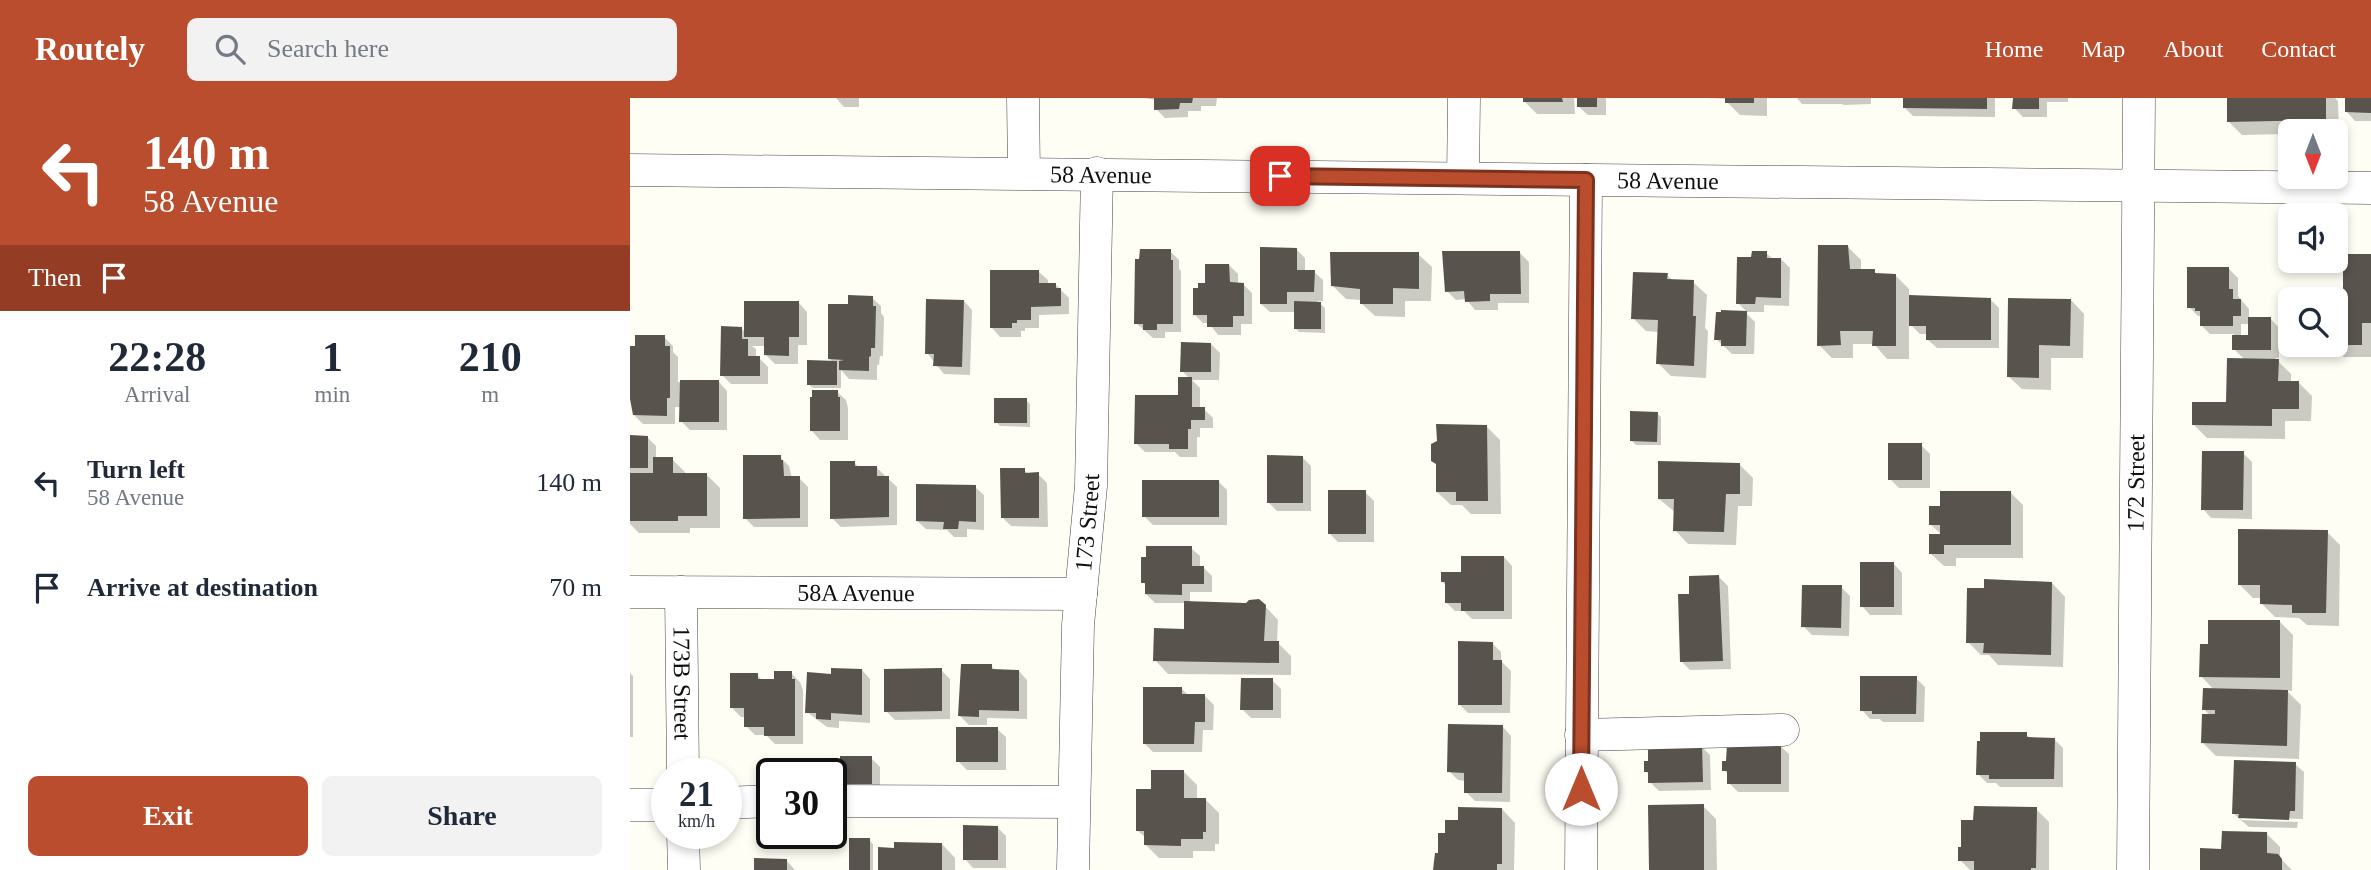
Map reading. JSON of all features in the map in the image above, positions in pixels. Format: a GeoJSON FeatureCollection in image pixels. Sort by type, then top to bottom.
{"type":"FeatureCollection","features":[{"type":"Feature","properties":{"kind":"street"},"geometry":{"type":"LineString","coordinates":[[1023,98],[1024,173]]}},
{"type":"Feature","properties":{"kind":"street"},"geometry":{"type":"LineString","coordinates":[[1463,178],[1464,98]]}},
{"type":"Feature","properties":{"kind":"street","name":"172 Street"},"geometry":{"type":"LineString","coordinates":[[2133,870],[2139,98]]}},
{"type":"Feature","properties":{"kind":"street","name":"58 Avenue"},"geometry":{"type":"LineString","coordinates":[[630,170],[2371,188]]}},
{"type":"Feature","properties":{"kind":"street","name":"173 Street"},"geometry":{"type":"LineString","coordinates":[[1073,870],[1078,625],[1091,486],[1097,173]]}},
{"type":"Feature","properties":{"kind":"street"},"geometry":{"type":"LineString","coordinates":[[1581,870],[1586,180]]}},
{"type":"Feature","properties":{"kind":"street","name":"58A Avenue"},"geometry":{"type":"LineString","coordinates":[[630,592],[1081,594]]}},
{"type":"Feature","properties":{"kind":"street","name":"173B Street"},"geometry":{"type":"LineString","coordinates":[[681,592],[683,758]]}},
{"type":"Feature","properties":{"kind":"street"},"geometry":{"type":"LineString","coordinates":[[1581,735],[1783,730]]}},
{"type":"Feature","properties":{"kind":"street"},"geometry":{"type":"LineString","coordinates":[[847,801],[1073,802]]}},
{"type":"Feature","properties":{"kind":"street"},"geometry":{"type":"LineString","coordinates":[[630,805],[651,805]]}},
{"type":"Feature","properties":{"kind":"street"},"geometry":{"type":"LineString","coordinates":[[683,849],[684,870]]}},
{"type":"Feature","properties":{"kind":"building"},"geometry":{"type":"Polygon","coordinates":[[[1154,98],[1193,98],[1192,103],[1180,103],[1179,109],[1154,110],[1154,98]]]}},
{"type":"Feature","properties":{"kind":"building"},"geometry":{"type":"Polygon","coordinates":[[[1523,98],[1562,98],[1563,102],[1523,102],[1523,98]]]}},
{"type":"Feature","properties":{"kind":"building"},"geometry":{"type":"Polygon","coordinates":[[[1577,98],[1597,98],[1597,107],[1577,107],[1577,98]]]}},
{"type":"Feature","properties":{"kind":"building"},"geometry":{"type":"Polygon","coordinates":[[[1725,98],[1754,98],[1754,103],[1725,103],[1725,98]]]}},
{"type":"Feature","properties":{"kind":"building"},"geometry":{"type":"Polygon","coordinates":[[[1903,98],[1987,98],[1987,109],[1903,108],[1903,98]]]}},
{"type":"Feature","properties":{"kind":"building"},"geometry":{"type":"Polygon","coordinates":[[[2013,98],[2039,98],[2039,109],[2012,109],[2013,98]]]}},
{"type":"Feature","properties":{"kind":"building"},"geometry":{"type":"Polygon","coordinates":[[[2227,98],[2326,98],[2326,119],[2227,122],[2227,98]]]}},
{"type":"Feature","properties":{"kind":"building"},"geometry":{"type":"Polygon","coordinates":[[[2345,98],[2371,98],[2371,113],[2345,112],[2345,98]]]}},
{"type":"Feature","properties":{"kind":"building"},"geometry":{"type":"Polygon","coordinates":[[[1818,245],[1848,245],[1850,269],[1875,269],[1875,273],[1896,274],[1896,346],[1872,346],[1873,331],[1840,331],[1841,345],[1817,346],[1818,245]]]}},
{"type":"Feature","properties":{"kind":"building"},"geometry":{"type":"Polygon","coordinates":[[[1260,247],[1297,248],[1297,270],[1315,270],[1314,292],[1287,292],[1287,304],[1260,304],[1260,247]]]}},
{"type":"Feature","properties":{"kind":"building"},"geometry":{"type":"Polygon","coordinates":[[[1140,249],[1171,249],[1173,324],[1157,324],[1157,330],[1143,330],[1143,324],[1134,324],[1135,259],[1139,259],[1140,249]]]}},
{"type":"Feature","properties":{"kind":"building"},"geometry":{"type":"Polygon","coordinates":[[[1442,251],[1520,251],[1521,294],[1490,294],[1490,301],[1465,302],[1464,291],[1445,292],[1442,251]]]}},
{"type":"Feature","properties":{"kind":"building"},"geometry":{"type":"Polygon","coordinates":[[[1752,251],[1767,251],[1767,258],[1781,258],[1781,298],[1756,297],[1755,304],[1736,304],[1737,257],[1751,257],[1752,251]]]}},
{"type":"Feature","properties":{"kind":"building"},"geometry":{"type":"Polygon","coordinates":[[[1330,252],[1419,252],[1419,289],[1393,288],[1393,304],[1360,304],[1360,289],[1331,286],[1330,252]]]}},
{"type":"Feature","properties":{"kind":"building"},"geometry":{"type":"Polygon","coordinates":[[[2348,254],[2371,254],[2371,323],[2362,323],[2362,345],[2348,345],[2348,287],[2343,287],[2343,273],[2348,273],[2348,254]]]}},
{"type":"Feature","properties":{"kind":"building"},"geometry":{"type":"Polygon","coordinates":[[[1205,264],[1229,264],[1230,282],[1244,283],[1244,316],[1233,316],[1233,327],[1207,327],[1207,315],[1193,315],[1193,288],[1198,288],[1198,283],[1205,283],[1205,264]]]}},
{"type":"Feature","properties":{"kind":"building"},"geometry":{"type":"Polygon","coordinates":[[[2187,267],[2229,267],[2229,289],[2233,289],[2233,299],[2241,299],[2241,316],[2233,316],[2233,326],[2200,326],[2200,311],[2187,308],[2187,267]]]}},
{"type":"Feature","properties":{"kind":"building"},"geometry":{"type":"Polygon","coordinates":[[[990,270],[1039,270],[1039,283],[1056,283],[1056,288],[1061,288],[1061,306],[1031,307],[1031,320],[1017,320],[1017,323],[1012,323],[1012,328],[990,328],[990,270]]]}},
{"type":"Feature","properties":{"kind":"building"},"geometry":{"type":"Polygon","coordinates":[[[1633,272],[1668,273],[1667,279],[1694,280],[1694,366],[1656,364],[1658,320],[1631,319],[1633,272]]]}},
{"type":"Feature","properties":{"kind":"building"},"geometry":{"type":"Polygon","coordinates":[[[848,295],[873,296],[873,306],[876,306],[875,348],[871,348],[869,371],[839,370],[839,361],[844,360],[828,359],[828,304],[848,304],[848,295]]]}},
{"type":"Feature","properties":{"kind":"building"},"geometry":{"type":"Polygon","coordinates":[[[1909,295],[1991,298],[1991,340],[1926,340],[1926,326],[1909,326],[1909,295]]]}},
{"type":"Feature","properties":{"kind":"building"},"geometry":{"type":"Polygon","coordinates":[[[2008,298],[2071,299],[2070,346],[2039,345],[2039,378],[2007,377],[2008,298]]]}},
{"type":"Feature","properties":{"kind":"building"},"geometry":{"type":"Polygon","coordinates":[[[926,299],[964,300],[962,367],[933,366],[934,354],[925,354],[926,299]]]}},
{"type":"Feature","properties":{"kind":"building"},"geometry":{"type":"Polygon","coordinates":[[[744,301],[799,301],[799,337],[789,337],[789,356],[764,355],[764,337],[744,337],[744,301]]]}},
{"type":"Feature","properties":{"kind":"building"},"geometry":{"type":"Polygon","coordinates":[[[1294,301],[1321,302],[1321,329],[1294,329],[1294,301]]]}},
{"type":"Feature","properties":{"kind":"building"},"geometry":{"type":"Polygon","coordinates":[[[1747,311],[1746,346],[1721,346],[1721,340],[1714,340],[1716,312],[1747,311]]]}},
{"type":"Feature","properties":{"kind":"building"},"geometry":{"type":"Polygon","coordinates":[[[2248,317],[2271,317],[2271,350],[2232,350],[2232,335],[2248,335],[2248,317]]]}},
{"type":"Feature","properties":{"kind":"building"},"geometry":{"type":"Polygon","coordinates":[[[721,326],[742,327],[742,339],[748,339],[748,356],[760,356],[760,376],[720,376],[721,326]]]}},
{"type":"Feature","properties":{"kind":"building"},"geometry":{"type":"Polygon","coordinates":[[[635,335],[665,335],[665,346],[670,346],[670,398],[667,398],[667,416],[633,415],[630,399],[630,346],[635,346],[635,335]]]}},
{"type":"Feature","properties":{"kind":"building"},"geometry":{"type":"Polygon","coordinates":[[[1181,342],[1211,343],[1211,372],[1180,372],[1181,342]]]}},
{"type":"Feature","properties":{"kind":"building"},"geometry":{"type":"Polygon","coordinates":[[[2227,358],[2279,359],[2278,381],[2299,381],[2299,409],[2272,409],[2272,426],[2192,425],[2192,402],[2226,402],[2227,358]]]}},
{"type":"Feature","properties":{"kind":"building"},"geometry":{"type":"Polygon","coordinates":[[[807,360],[837,361],[837,385],[807,385],[807,360]]]}},
{"type":"Feature","properties":{"kind":"building"},"geometry":{"type":"Polygon","coordinates":[[[1178,377],[1192,377],[1192,407],[1205,407],[1205,420],[1191,420],[1188,449],[1169,449],[1169,444],[1134,444],[1135,395],[1178,395],[1178,377]]]}},
{"type":"Feature","properties":{"kind":"building"},"geometry":{"type":"Polygon","coordinates":[[[680,380],[719,380],[719,422],[679,422],[680,380]]]}},
{"type":"Feature","properties":{"kind":"building"},"geometry":{"type":"Polygon","coordinates":[[[812,390],[838,390],[840,431],[810,431],[812,390]]]}},
{"type":"Feature","properties":{"kind":"building"},"geometry":{"type":"Polygon","coordinates":[[[994,398],[1027,398],[1027,423],[994,423],[994,398]]]}},
{"type":"Feature","properties":{"kind":"building"},"geometry":{"type":"Polygon","coordinates":[[[1630,411],[1658,412],[1657,442],[1630,441],[1630,411]]]}},
{"type":"Feature","properties":{"kind":"building"},"geometry":{"type":"Polygon","coordinates":[[[1436,424],[1487,425],[1488,501],[1456,501],[1456,492],[1436,492],[1436,464],[1431,461],[1431,444],[1437,441],[1436,424]]]}},
{"type":"Feature","properties":{"kind":"building"},"geometry":{"type":"Polygon","coordinates":[[[630,435],[648,436],[648,468],[630,468],[630,435]]]}},
{"type":"Feature","properties":{"kind":"building"},"geometry":{"type":"Polygon","coordinates":[[[1888,443],[1922,443],[1922,480],[1888,480],[1888,443]]]}},
{"type":"Feature","properties":{"kind":"building"},"geometry":{"type":"Polygon","coordinates":[[[2202,451],[2244,451],[2243,510],[2201,510],[2202,451]]]}},
{"type":"Feature","properties":{"kind":"building"},"geometry":{"type":"Polygon","coordinates":[[[743,455],[781,455],[784,476],[800,476],[800,518],[743,519],[743,455]]]}},
{"type":"Feature","properties":{"kind":"building"},"geometry":{"type":"Polygon","coordinates":[[[1267,455],[1303,456],[1303,503],[1267,503],[1267,455]]]}},
{"type":"Feature","properties":{"kind":"building"},"geometry":{"type":"Polygon","coordinates":[[[653,457],[673,457],[673,473],[707,473],[707,516],[678,516],[678,521],[630,521],[630,473],[653,473],[653,457]]]}},
{"type":"Feature","properties":{"kind":"building"},"geometry":{"type":"Polygon","coordinates":[[[830,461],[855,461],[855,466],[877,466],[877,476],[889,476],[889,517],[830,519],[830,461]]]}},
{"type":"Feature","properties":{"kind":"building"},"geometry":{"type":"Polygon","coordinates":[[[1658,461],[1740,463],[1740,494],[1726,494],[1724,532],[1673,531],[1674,499],[1658,499],[1658,461]]]}},
{"type":"Feature","properties":{"kind":"building"},"geometry":{"type":"Polygon","coordinates":[[[1000,468],[1025,468],[1025,473],[1039,472],[1039,518],[1001,518],[1000,468]]]}},
{"type":"Feature","properties":{"kind":"building"},"geometry":{"type":"Polygon","coordinates":[[[1142,480],[1219,480],[1219,517],[1142,517],[1142,480]]]}},
{"type":"Feature","properties":{"kind":"building"},"geometry":{"type":"Polygon","coordinates":[[[916,484],[976,485],[976,522],[959,521],[958,529],[943,529],[944,522],[916,521],[916,484]]]}},
{"type":"Feature","properties":{"kind":"building"},"geometry":{"type":"Polygon","coordinates":[[[1328,490],[1366,490],[1366,534],[1328,534],[1328,490]]]}},
{"type":"Feature","properties":{"kind":"building"},"geometry":{"type":"Polygon","coordinates":[[[1940,491],[2011,491],[2011,545],[1944,545],[1944,554],[1929,554],[1929,534],[1940,534],[1940,525],[1929,525],[1929,506],[1940,506],[1940,491]]]}},
{"type":"Feature","properties":{"kind":"building"},"geometry":{"type":"Polygon","coordinates":[[[2238,529],[2328,530],[2326,613],[2292,613],[2292,605],[2260,604],[2260,585],[2238,585],[2238,529]]]}},
{"type":"Feature","properties":{"kind":"building"},"geometry":{"type":"Polygon","coordinates":[[[1146,546],[1192,546],[1192,566],[1204,566],[1204,584],[1182,584],[1182,595],[1145,594],[1145,583],[1141,583],[1141,557],[1146,557],[1146,546]]]}},
{"type":"Feature","properties":{"kind":"building"},"geometry":{"type":"Polygon","coordinates":[[[1461,556],[1504,556],[1504,611],[1461,611],[1461,603],[1445,603],[1445,582],[1441,582],[1441,572],[1461,572],[1461,556]]]}},
{"type":"Feature","properties":{"kind":"building"},"geometry":{"type":"Polygon","coordinates":[[[1860,562],[1894,562],[1894,607],[1860,607],[1860,562]]]}},
{"type":"Feature","properties":{"kind":"building"},"geometry":{"type":"Polygon","coordinates":[[[1719,575],[1723,661],[1680,662],[1678,594],[1689,594],[1689,576],[1719,575]]]}},
{"type":"Feature","properties":{"kind":"building"},"geometry":{"type":"Polygon","coordinates":[[[1984,579],[2052,582],[2051,655],[1983,653],[1984,643],[1966,643],[1967,588],[1984,588],[1984,579]]]}},
{"type":"Feature","properties":{"kind":"building"},"geometry":{"type":"Polygon","coordinates":[[[1802,585],[1842,585],[1841,628],[1801,627],[1802,585]]]}},
{"type":"Feature","properties":{"kind":"building"},"geometry":{"type":"Polygon","coordinates":[[[1259,599],[1266,605],[1264,641],[1279,641],[1279,663],[1153,661],[1154,628],[1184,629],[1184,601],[1246,603],[1259,599]]]}},
{"type":"Feature","properties":{"kind":"building"},"geometry":{"type":"Polygon","coordinates":[[[2208,620],[2280,620],[2280,678],[2199,677],[2200,644],[2208,644],[2208,620]]]}},
{"type":"Feature","properties":{"kind":"building"},"geometry":{"type":"Polygon","coordinates":[[[1458,641],[1493,642],[1493,660],[1502,660],[1502,705],[1458,705],[1458,641]]]}},
{"type":"Feature","properties":{"kind":"building"},"geometry":{"type":"Polygon","coordinates":[[[961,664],[992,664],[992,669],[1019,670],[1019,711],[979,710],[979,717],[958,716],[961,664]]]}},
{"type":"Feature","properties":{"kind":"building"},"geometry":{"type":"Polygon","coordinates":[[[831,668],[862,669],[862,715],[831,713],[831,720],[816,719],[816,713],[805,713],[807,672],[831,674],[831,668]]]}},
{"type":"Feature","properties":{"kind":"building"},"geometry":{"type":"Polygon","coordinates":[[[942,668],[942,711],[884,712],[884,669],[942,668]]]}},
{"type":"Feature","properties":{"kind":"building"},"geometry":{"type":"Polygon","coordinates":[[[774,671],[792,671],[792,679],[795,679],[795,736],[764,736],[764,727],[744,727],[744,708],[730,708],[730,673],[758,673],[758,679],[774,679],[774,671]]]}},
{"type":"Feature","properties":{"kind":"building"},"geometry":{"type":"Polygon","coordinates":[[[1860,676],[1917,676],[1916,714],[1872,714],[1872,711],[1860,711],[1860,676]]]}},
{"type":"Feature","properties":{"kind":"building"},"geometry":{"type":"Polygon","coordinates":[[[1241,678],[1273,678],[1273,710],[1240,710],[1241,678]]]}},
{"type":"Feature","properties":{"kind":"building"},"geometry":{"type":"Polygon","coordinates":[[[1143,687],[1182,687],[1182,694],[1205,694],[1205,722],[1195,722],[1194,744],[1143,744],[1143,687]]]}},
{"type":"Feature","properties":{"kind":"building"},"geometry":{"type":"Polygon","coordinates":[[[2203,688],[2288,690],[2287,746],[2201,743],[2202,714],[2215,714],[2215,710],[2202,710],[2203,688]]]}},
{"type":"Feature","properties":{"kind":"building"},"geometry":{"type":"Polygon","coordinates":[[[1448,724],[1503,725],[1502,793],[1464,793],[1464,773],[1447,772],[1448,724]]]}},
{"type":"Feature","properties":{"kind":"building"},"geometry":{"type":"Polygon","coordinates":[[[956,727],[998,727],[998,762],[956,762],[956,727]]]}},
{"type":"Feature","properties":{"kind":"building"},"geometry":{"type":"Polygon","coordinates":[[[1980,732],[2027,732],[2027,737],[2055,738],[2054,779],[1989,779],[1989,775],[1976,775],[1977,741],[1980,741],[1980,732]]]}},
{"type":"Feature","properties":{"kind":"building"},"geometry":{"type":"Polygon","coordinates":[[[1702,744],[1703,782],[1648,783],[1644,761],[1648,761],[1648,745],[1702,744]]]}},
{"type":"Feature","properties":{"kind":"building"},"geometry":{"type":"Polygon","coordinates":[[[1727,744],[1781,744],[1781,784],[1727,784],[1727,771],[1722,771],[1722,761],[1726,761],[1727,744]]]}},
{"type":"Feature","properties":{"kind":"building"},"geometry":{"type":"Polygon","coordinates":[[[872,756],[872,784],[847,784],[847,758],[840,758],[872,756]]]}},
{"type":"Feature","properties":{"kind":"building"},"geometry":{"type":"Polygon","coordinates":[[[2234,760],[2296,762],[2295,811],[2290,811],[2289,820],[2238,818],[2239,814],[2232,814],[2234,760]]]}},
{"type":"Feature","properties":{"kind":"building"},"geometry":{"type":"Polygon","coordinates":[[[1151,770],[1184,770],[1184,798],[1206,798],[1206,832],[1203,832],[1203,839],[1181,839],[1181,846],[1144,845],[1144,831],[1136,831],[1136,789],[1151,789],[1151,770]]]}},
{"type":"Feature","properties":{"kind":"building"},"geometry":{"type":"Polygon","coordinates":[[[1704,804],[1704,870],[1649,870],[1648,805],[1704,804]]]}},
{"type":"Feature","properties":{"kind":"building"},"geometry":{"type":"Polygon","coordinates":[[[1974,806],[2037,807],[2036,868],[1974,870],[1974,861],[1958,861],[1961,820],[1973,820],[1974,806]]]}},
{"type":"Feature","properties":{"kind":"building"},"geometry":{"type":"Polygon","coordinates":[[[1458,807],[1502,808],[1502,864],[1497,864],[1497,870],[1433,870],[1435,853],[1438,853],[1438,833],[1445,833],[1445,820],[1458,820],[1458,807]]]}},
{"type":"Feature","properties":{"kind":"building"},"geometry":{"type":"Polygon","coordinates":[[[963,825],[998,826],[998,860],[963,860],[963,825]]]}},
{"type":"Feature","properties":{"kind":"building"},"geometry":{"type":"Polygon","coordinates":[[[2222,831],[2267,832],[2267,853],[2278,854],[2282,859],[2282,870],[2200,870],[2200,848],[2221,849],[2222,831]]]}},
{"type":"Feature","properties":{"kind":"building"},"geometry":{"type":"Polygon","coordinates":[[[849,838],[870,838],[870,870],[849,870],[849,838]]]}},
{"type":"Feature","properties":{"kind":"building"},"geometry":{"type":"Polygon","coordinates":[[[894,842],[942,843],[942,870],[878,870],[878,847],[894,848],[894,842]]]}},
{"type":"Feature","properties":{"kind":"building"},"geometry":{"type":"Polygon","coordinates":[[[754,858],[787,859],[787,870],[754,870],[754,858]]]}},
{"type":"Feature","properties":{"kind":"route"},"geometry":{"type":"LineString","coordinates":[[1280,176],[1586,180],[1581,789]]}}]}
